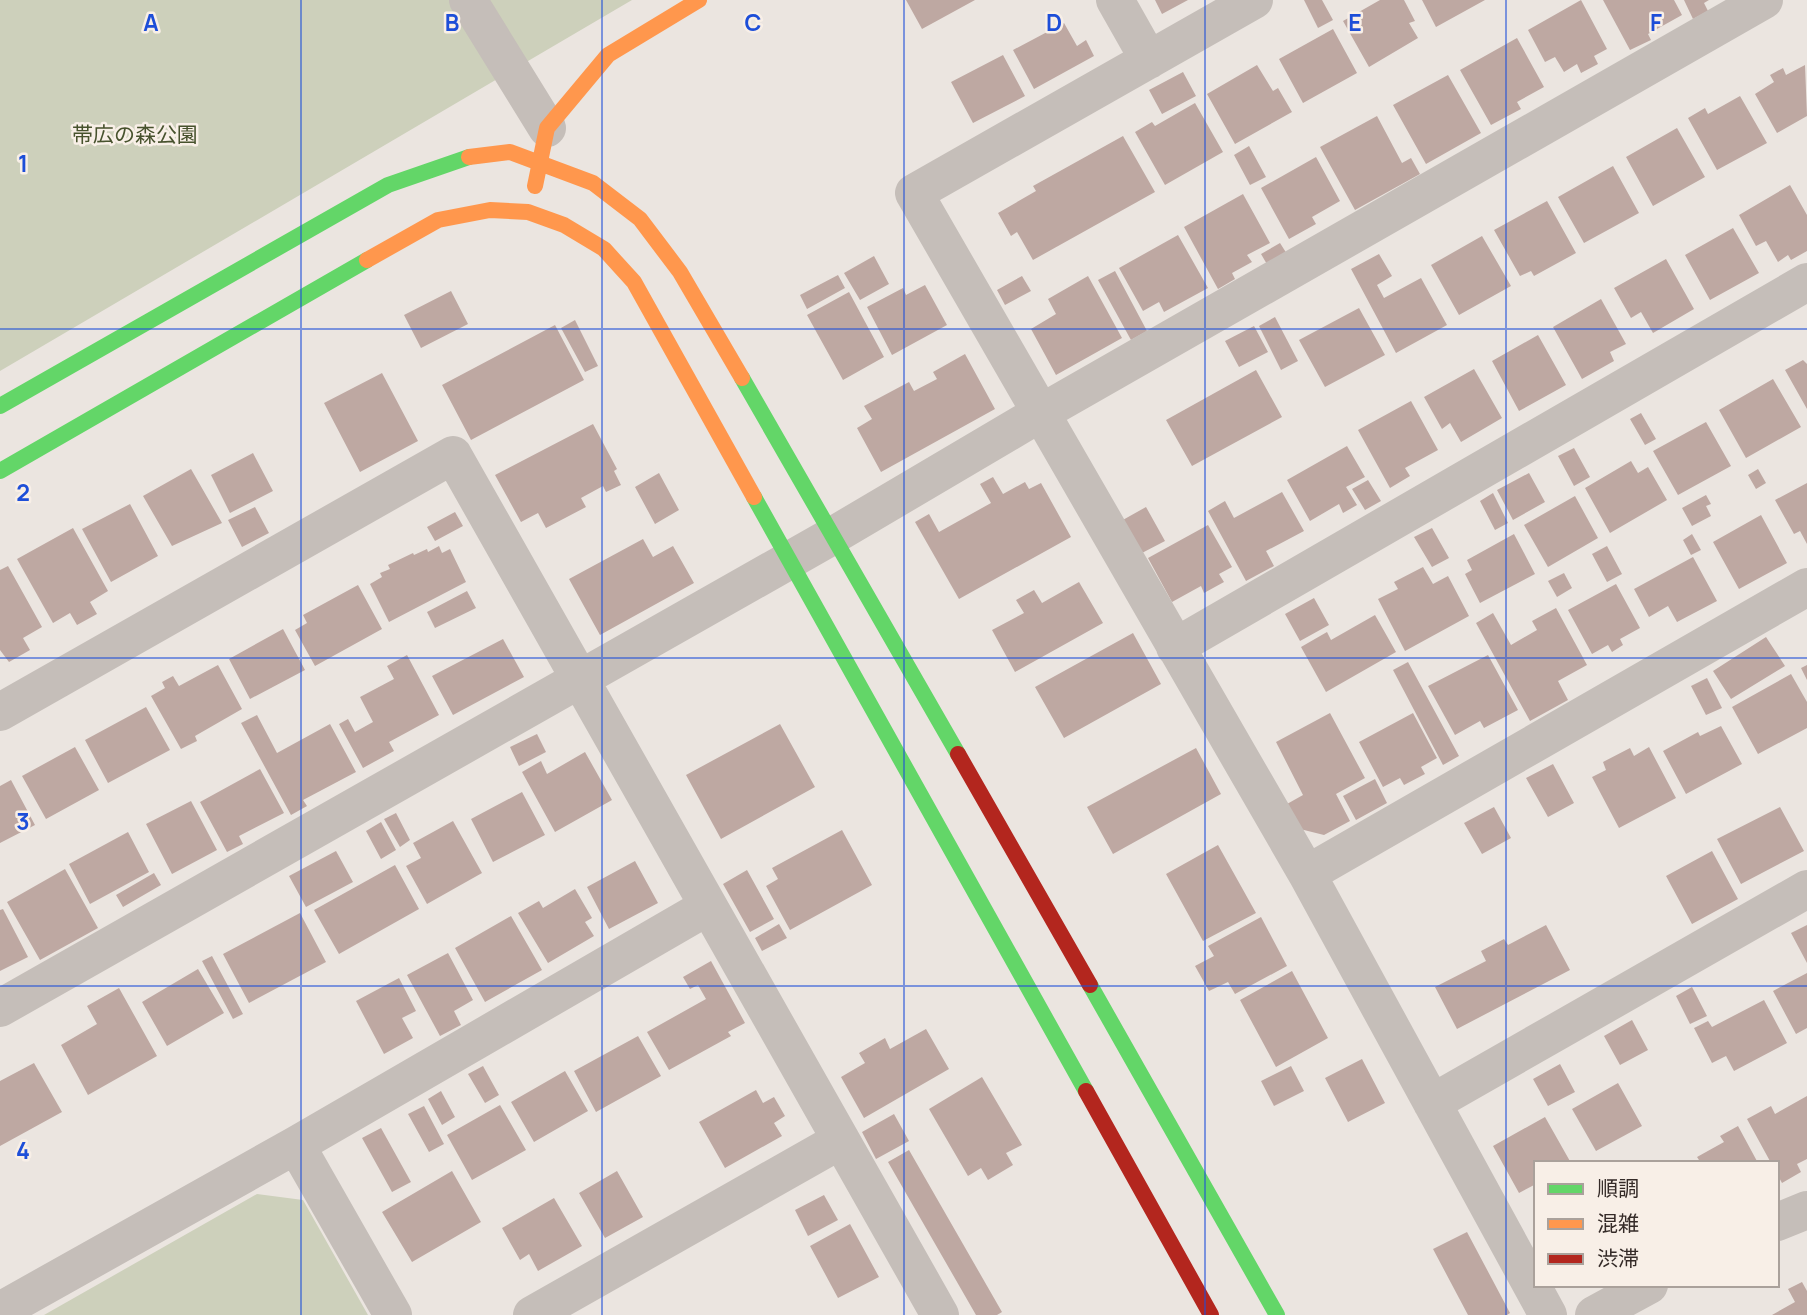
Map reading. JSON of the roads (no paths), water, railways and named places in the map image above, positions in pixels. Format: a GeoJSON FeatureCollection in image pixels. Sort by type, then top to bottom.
{"type":"FeatureCollection","features":[{"type":"Feature","properties":{"kind":"street"},"geometry":{"type":"LineString","coordinates":[[468,0],[544,145],[640,219],[680,272],[834,535],[1277,1315]]}},
{"type":"Feature","properties":{"kind":"street"},"geometry":{"type":"LineString","coordinates":[[528,212],[544,145],[608,55],[699,0]]}},
{"type":"Feature","properties":{"kind":"street"},"geometry":{"type":"LineString","coordinates":[[1115,0],[1149,60]]}},
{"type":"Feature","properties":{"kind":"street"},"geometry":{"type":"LineString","coordinates":[[1254,0],[914,193],[1039,414],[1307,874],[1548,1315]]}},
{"type":"Feature","properties":{"kind":"street"},"geometry":{"type":"LineString","coordinates":[[0,1008],[834,535],[1039,414],[1764,0]]}},
{"type":"Feature","properties":{"kind":"street"},"geometry":{"type":"LineString","coordinates":[[0,406],[388,185],[470,157],[544,145]]}},
{"type":"Feature","properties":{"kind":"street"},"geometry":{"type":"LineString","coordinates":[[0,471],[438,220],[491,210],[528,212],[564,225],[604,249],[634,282],[1212,1315]]}},
{"type":"Feature","properties":{"kind":"street"},"geometry":{"type":"LineString","coordinates":[[1175,647],[1807,282]]}},
{"type":"Feature","properties":{"kind":"street"},"geometry":{"type":"LineString","coordinates":[[0,712],[453,455],[940,1315]]}},
{"type":"Feature","properties":{"kind":"street"},"geometry":{"type":"LineString","coordinates":[[1307,874],[1807,587]]}},
{"type":"Feature","properties":{"kind":"street"},"geometry":{"type":"LineString","coordinates":[[1433,1103],[1807,889]]}},
{"type":"Feature","properties":{"kind":"street"},"geometry":{"type":"LineString","coordinates":[[0,1311],[296,1145],[707,907]]}},
{"type":"Feature","properties":{"kind":"street"},"geometry":{"type":"LineString","coordinates":[[532,1315],[841,1140]]}},
{"type":"Feature","properties":{"kind":"street"},"geometry":{"type":"LineString","coordinates":[[296,1145],[393,1315]]}},
{"type":"Feature","properties":{"kind":"street"},"geometry":{"type":"LineString","coordinates":[[1779,1221],[1807,1210]]}},
{"type":"Feature","properties":{"kind":"street"},"geometry":{"type":"LineString","coordinates":[[1594,1315],[1645,1287]]}},
{"type":"Feature","properties":{"kind":"park label","name":"帯広の森公園"},"geometry":{"type":"Point","coordinates":[135,135]}}]}
